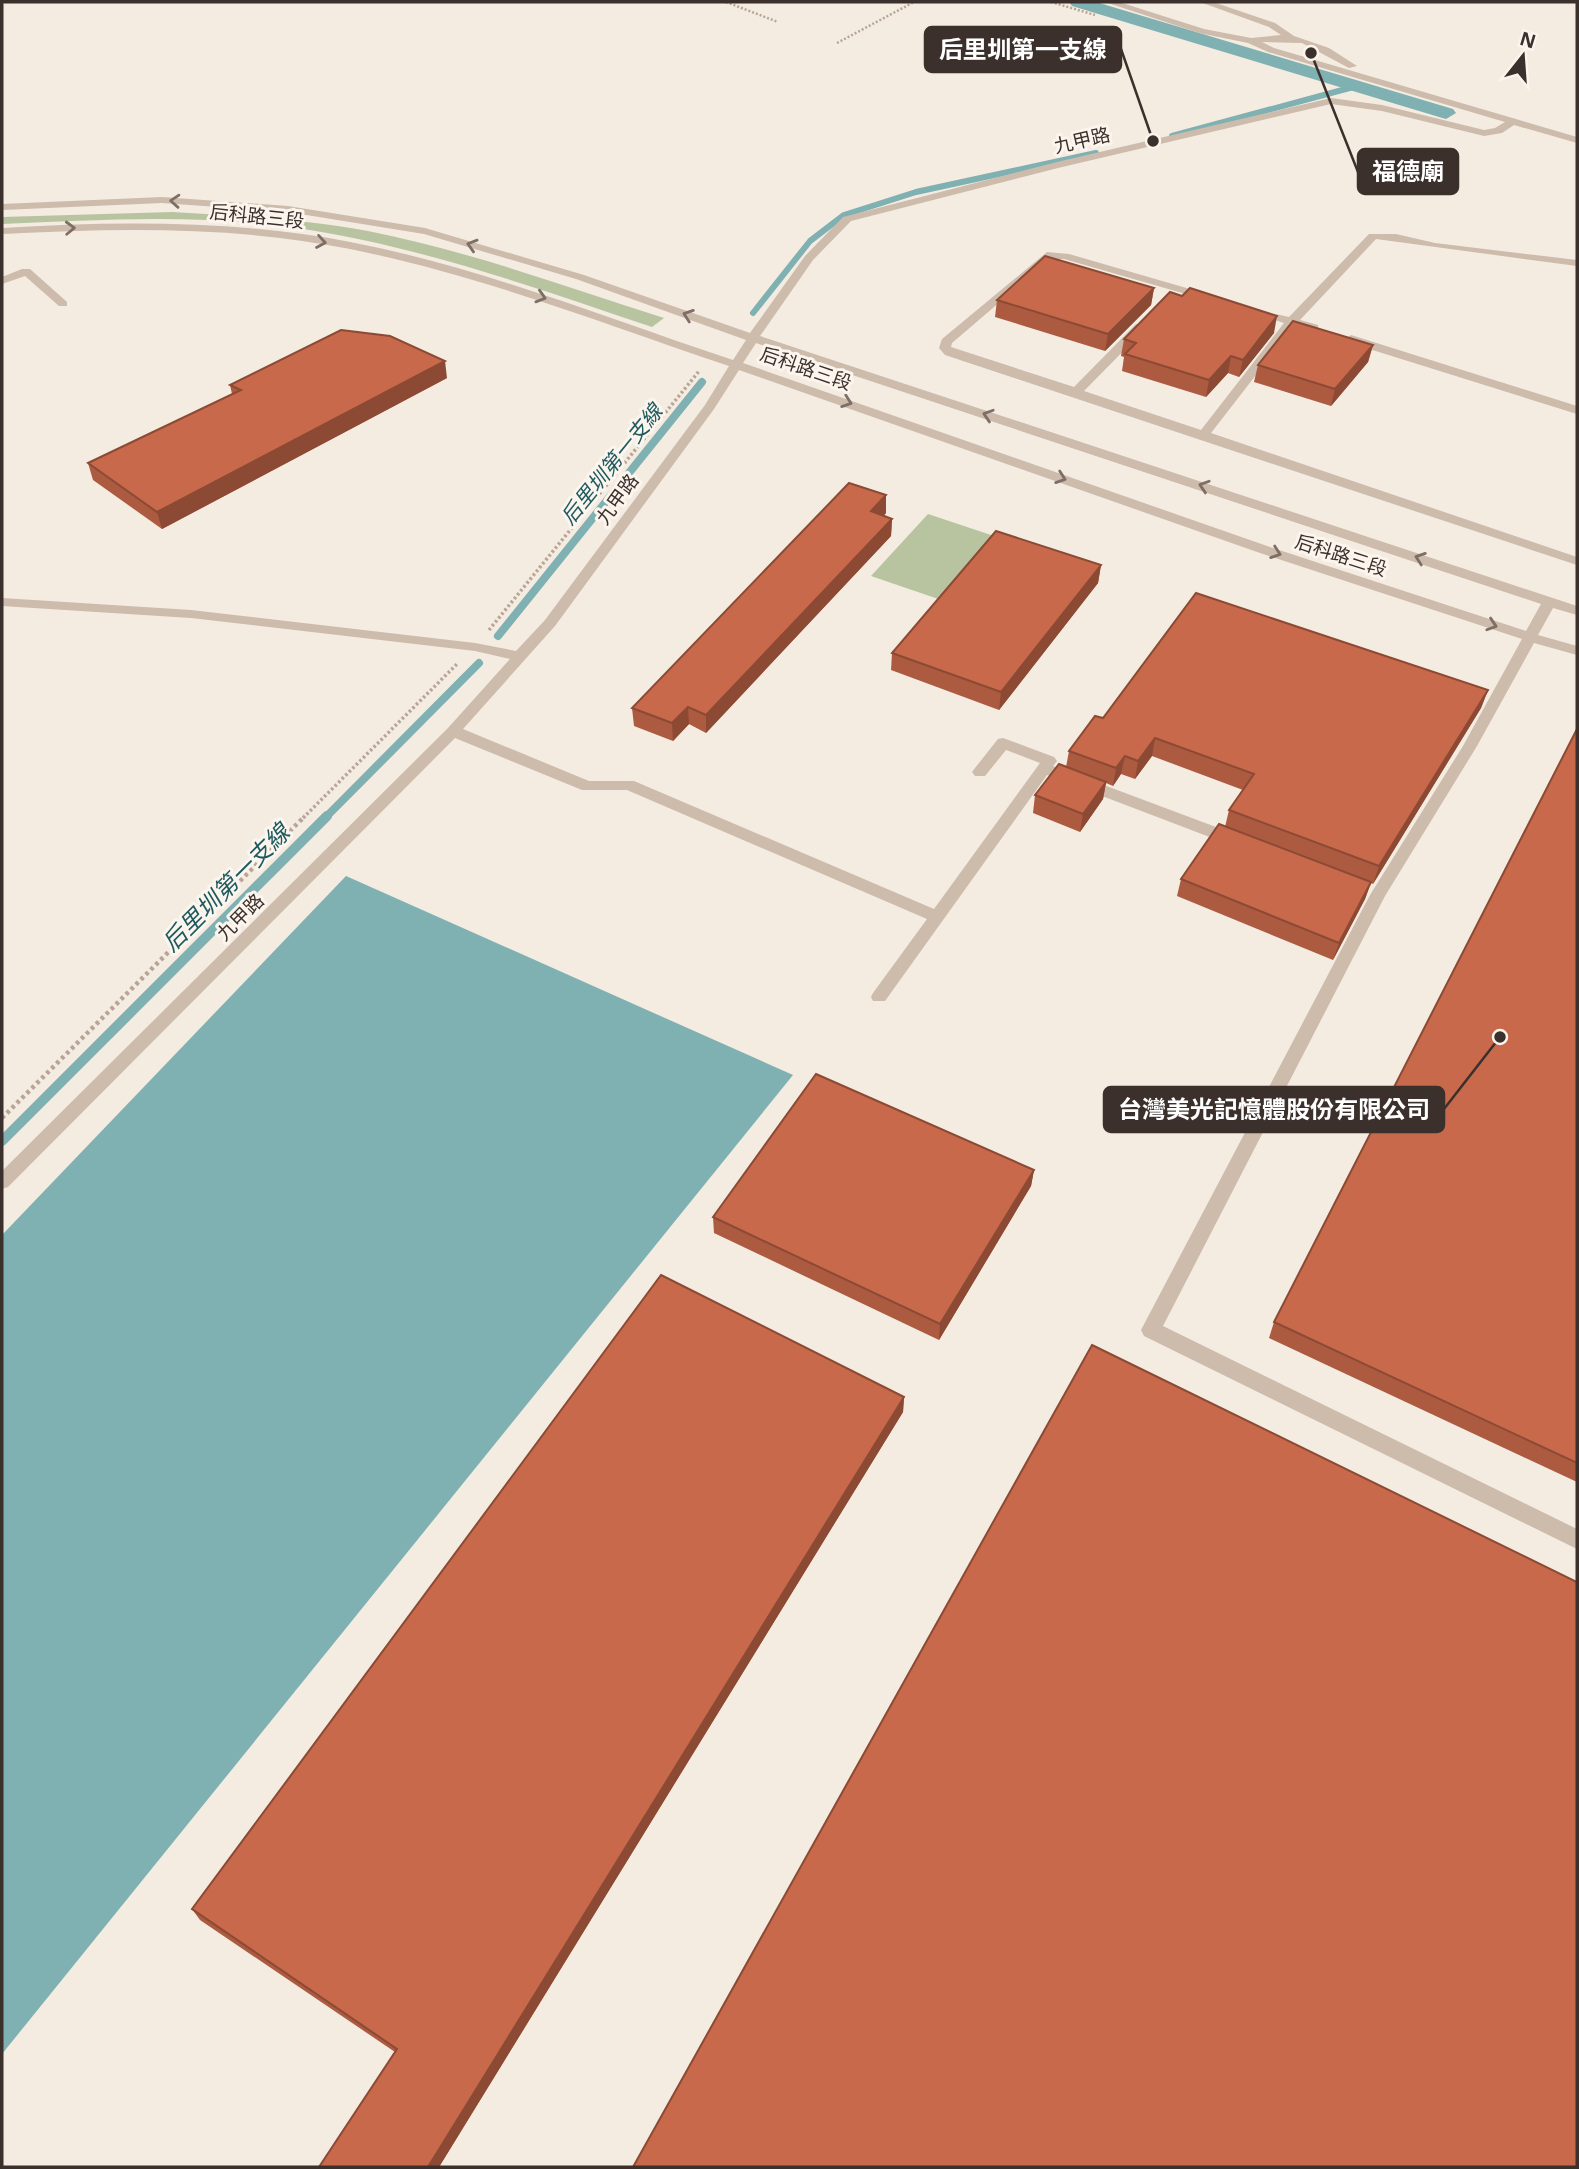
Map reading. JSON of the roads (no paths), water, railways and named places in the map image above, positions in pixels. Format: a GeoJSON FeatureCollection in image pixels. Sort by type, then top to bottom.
{"type":"FeatureCollection","features":[{"type":"Feature","properties":{"kind":"street"},"geometry":{"type":"LineString","coordinates":[[1110,2],[1202,31],[1251,41],[1271,50],[1577,140]]}},
{"type":"Feature","properties":{"kind":"street"},"geometry":{"type":"LineString","coordinates":[[1205,2],[1272,25],[1290,37]]}},
{"type":"Feature","properties":{"kind":"street"},"geometry":{"type":"LineString","coordinates":[[1251,41],[1290,37],[1317,43],[1373,79]]}},
{"type":"Feature","properties":{"kind":"street","name":"九甲路"},"geometry":{"type":"LineString","coordinates":[[2,1182],[453,731],[521,657],[550,623],[710,406],[809,258],[847,219],[1056,165],[1331,101],[1382,108],[1484,133],[1498,131],[1513,121]]}},
{"type":"Feature","properties":{"kind":"street","name":"后科路三段"},"geometry":{"type":"LineString","coordinates":[[2,206],[162,200],[288,209],[425,231],[580,277],[753,338],[1577,611]]}},
{"type":"Feature","properties":{"kind":"street","name":"后科路三段"},"geometry":{"type":"LineString","coordinates":[[2,232],[138,226],[254,232],[394,255],[547,299],[1318,568],[1577,651]]}},
{"type":"Feature","properties":{"kind":"street"},"geometry":{"type":"LineString","coordinates":[[1203,435],[1292,321],[1373,236],[1577,263]]}},
{"type":"Feature","properties":{"kind":"street"},"geometry":{"type":"LineString","coordinates":[[1331,333],[1234,305],[1172,293],[1065,256],[1047,255],[946,342],[944,348],[949,352],[1076,392],[1577,561]]}},
{"type":"Feature","properties":{"kind":"street"},"geometry":{"type":"LineString","coordinates":[[2,281],[26,271],[64,304]]}},
{"type":"Feature","properties":{"kind":"street"},"geometry":{"type":"LineString","coordinates":[[1076,392],[1149,317]]}},
{"type":"Feature","properties":{"kind":"street"},"geometry":{"type":"LineString","coordinates":[[1344,337],[1577,410]]}},
{"type":"Feature","properties":{"kind":"street"},"geometry":{"type":"LineString","coordinates":[[2,602],[191,614],[475,647],[521,657]]}},
{"type":"Feature","properties":{"kind":"street"},"geometry":{"type":"LineString","coordinates":[[1549,602],[1470,746],[1371,892],[1151,1330],[1577,1539]]}},
{"type":"Feature","properties":{"kind":"street"},"geometry":{"type":"LineString","coordinates":[[453,731],[587,786],[629,785],[936,916]]}},
{"type":"Feature","properties":{"kind":"street"},"geometry":{"type":"LineString","coordinates":[[879,996],[1049,761],[1003,743],[980,772]]}},
{"type":"Feature","properties":{"kind":"street"},"geometry":{"type":"LineString","coordinates":[[1044,768],[1249,846]]}},
{"type":"Feature","properties":{"kind":"water"},"geometry":{"type":"Polygon","coordinates":[[[346,876],[793,1075],[2,2054],[2,1235],[346,876]]]}},
{"type":"Feature","properties":{"kind":"waterway"},"geometry":{"type":"LineString","coordinates":[[1078,2],[1446,113]]}},
{"type":"Feature","properties":{"kind":"waterway","name":"后里圳第一支線"},"geometry":{"type":"LineString","coordinates":[[1172,136],[1357,86]]}},
{"type":"Feature","properties":{"kind":"waterway","name":"后里圳第一支線"},"geometry":{"type":"LineString","coordinates":[[753,313],[810,241],[844,215],[916,192],[1096,153]]}},
{"type":"Feature","properties":{"kind":"waterway","name":"后里圳第一支線"},"geometry":{"type":"LineString","coordinates":[[498,636],[702,382]]}},
{"type":"Feature","properties":{"kind":"waterway","name":"后里圳第一支線"},"geometry":{"type":"LineString","coordinates":[[325,818],[479,663]]}},
{"type":"Feature","properties":{"kind":"waterway","name":"后里圳第一支線"},"geometry":{"type":"LineString","coordinates":[[2,1141],[325,818]]}},
{"type":"Feature","properties":{"kind":"place","name":"福德廟"},"geometry":{"type":"Point","coordinates":[1311,53]}},
{"type":"Feature","properties":{"kind":"place","name":"后里圳第一支線"},"geometry":{"type":"Point","coordinates":[1153,141]}},
{"type":"Feature","properties":{"kind":"place","name":"台灣美光記憶體股份有限公司"},"geometry":{"type":"Point","coordinates":[1500,1037]}}]}
